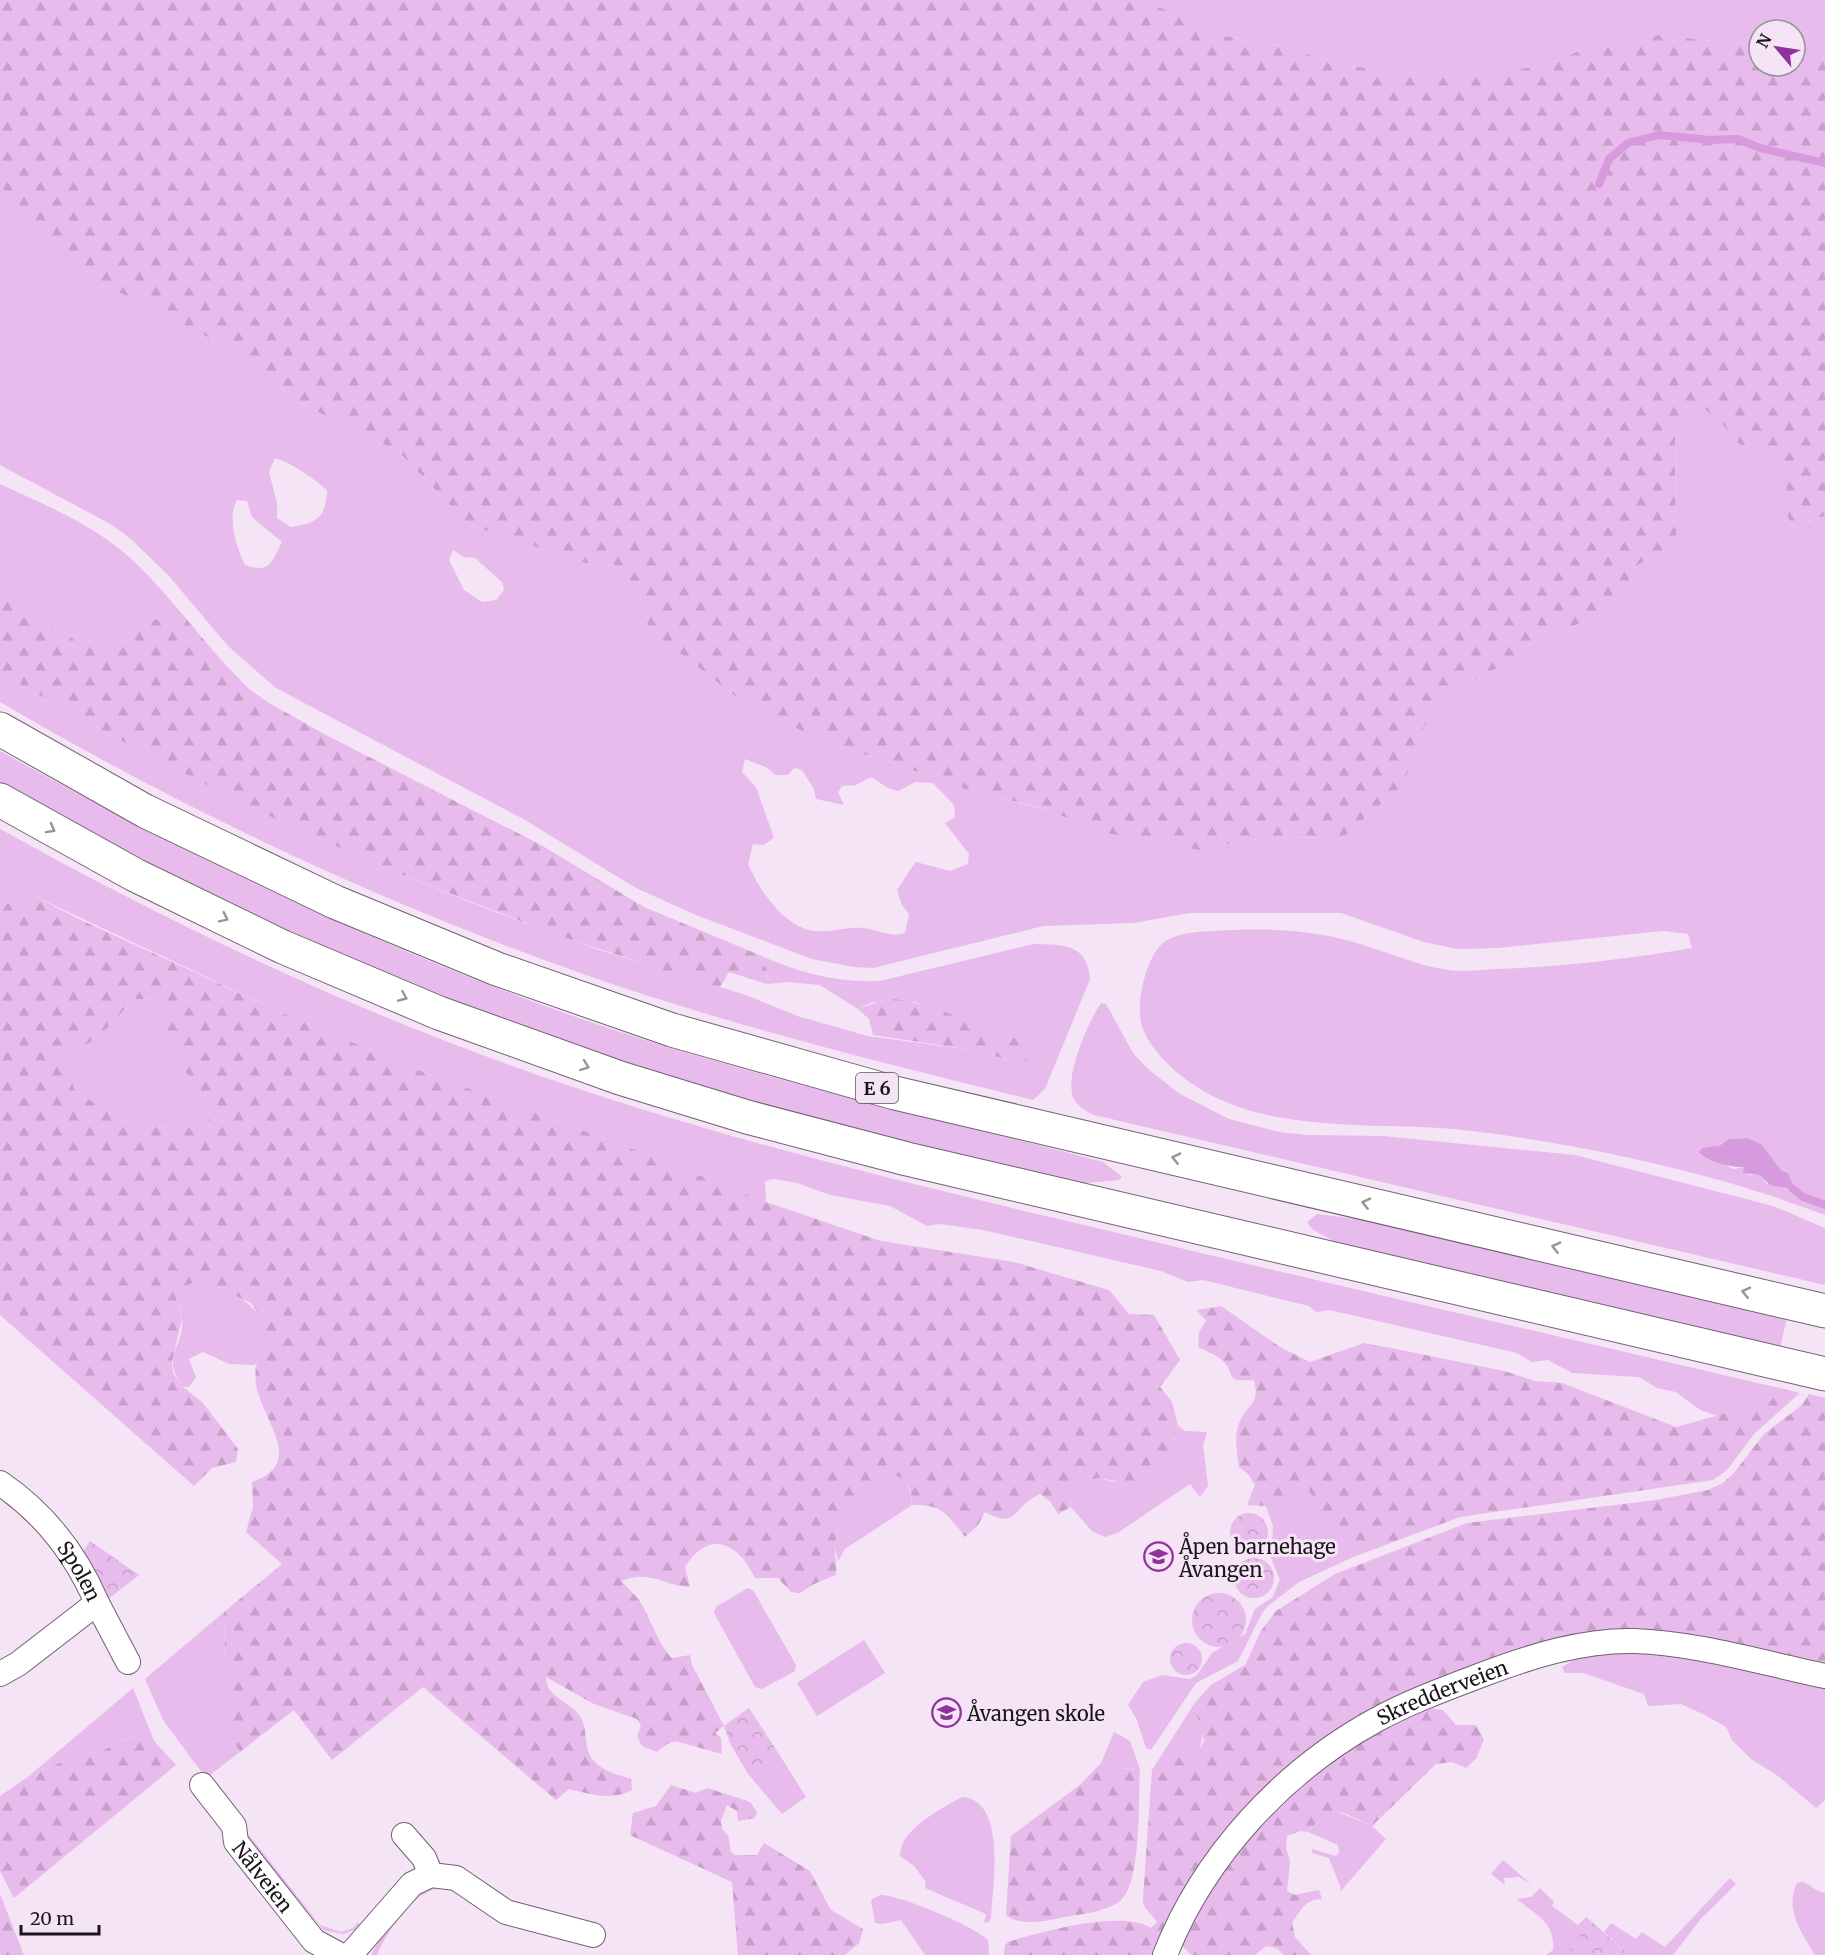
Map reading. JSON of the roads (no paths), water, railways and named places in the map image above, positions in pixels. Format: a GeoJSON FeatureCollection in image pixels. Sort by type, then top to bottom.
{"type":"FeatureCollection","features":[{"type":"Feature","properties":{"kind":"highway","name":"E 6"},"geometry":{"type":"LineString","coordinates":[[0,729],[145,811],[334,902],[497,969],[672,1030],[895,1093],[1814,1308]]}},
{"type":"Feature","properties":{"kind":"highway"},"geometry":{"type":"LineString","coordinates":[[0,801],[135,875],[283,946],[439,1013],[620,1078],[747,1117],[907,1159],[1825,1374]]}},
{"type":"Feature","properties":{"kind":"street","name":"Spolen"},"geometry":{"type":"LineString","coordinates":[[0,1482],[29,1505],[63,1543],[75,1559],[97,1603],[18,1664],[0,1674]]}},
{"type":"Feature","properties":{"kind":"street"},"geometry":{"type":"LineString","coordinates":[[97,1603],[128,1662]]}},
{"type":"Feature","properties":{"kind":"street","name":"Skredderveien"},"geometry":{"type":"LineString","coordinates":[[1165,1955],[1204,1881],[1240,1830],[1268,1800],[1314,1760],[1343,1740],[1375,1721],[1431,1694],[1540,1655],[1608,1642],[1634,1641],[1680,1646],[1825,1676]]}},
{"type":"Feature","properties":{"kind":"street","name":"Nålveien"},"geometry":{"type":"LineString","coordinates":[[202,1785],[234,1826],[236,1842],[314,1941],[340,1955]]}},
{"type":"Feature","properties":{"kind":"street"},"geometry":{"type":"LineString","coordinates":[[404,1835],[424,1858],[431,1875]]}},
{"type":"Feature","properties":{"kind":"street"},"geometry":{"type":"LineString","coordinates":[[350,1955],[412,1884],[431,1875],[456,1878],[506,1912],[593,1935]]}},
{"type":"Feature","properties":{"kind":"waterway"},"geometry":{"type":"LineString","coordinates":[[1599,184],[1609,159],[1628,143],[1659,135],[1710,140],[1738,139],[1760,148],[1825,163]]}},
{"type":"Feature","properties":{"kind":"waterway"},"geometry":{"type":"LineString","coordinates":[[1792,1188],[1803,1197],[1825,1205]]}},
{"type":"Feature","properties":{"kind":"place","name":"Åpen barnehage Åvangen"},"geometry":{"type":"Point","coordinates":[1158,1557]}},
{"type":"Feature","properties":{"kind":"place","name":"Åvangen skole"},"geometry":{"type":"Point","coordinates":[946,1713]}}]}
